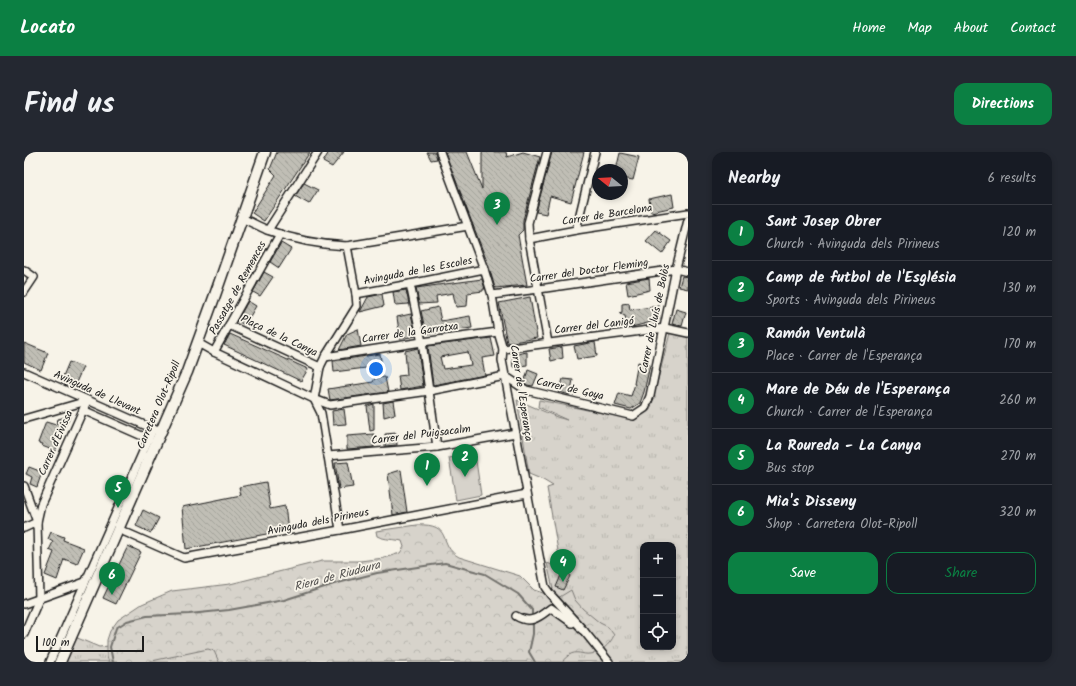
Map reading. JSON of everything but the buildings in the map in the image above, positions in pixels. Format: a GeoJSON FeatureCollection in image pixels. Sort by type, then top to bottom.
{"type":"FeatureCollection","features":[{"type":"Feature","properties":{"kind":"main road","name":"Carretera Olot-Ripoll"},"geometry":{"type":"LineString","coordinates":[[60,662],[118,529],[157,431],[187,372],[265,152]]}},
{"type":"Feature","properties":{"kind":"street"},"geometry":{"type":"LineString","coordinates":[[268,230],[318,152]]}},
{"type":"Feature","properties":{"kind":"street","name":"Carrer de l'Esperança"},"geometry":{"type":"LineString","coordinates":[[440,152],[484,269],[492,295],[498,332],[503,349],[502,360],[545,586],[550,594],[584,631]]}},
{"type":"Feature","properties":{"kind":"street"},"geometry":{"type":"LineString","coordinates":[[547,152],[528,223],[529,239],[548,343]]}},
{"type":"Feature","properties":{"kind":"street"},"geometry":{"type":"LineString","coordinates":[[576,230],[595,152]]}},
{"type":"Feature","properties":{"kind":"street","name":"Carrer de Barcelona"},"geometry":{"type":"LineString","coordinates":[[529,239],[576,230],[688,213]]}},
{"type":"Feature","properties":{"kind":"street"},"geometry":{"type":"LineString","coordinates":[[242,218],[280,234],[297,239],[337,246],[347,246],[468,226]]}},
{"type":"Feature","properties":{"kind":"street","name":"Carrer de Lluís de Bolòs"},"geometry":{"type":"LineString","coordinates":[[633,416],[645,408],[650,396],[676,269],[688,220]]}},
{"type":"Feature","properties":{"kind":"street","name":"Passatge de Remences"},"geometry":{"type":"LineString","coordinates":[[214,352],[280,234]]}},
{"type":"Feature","properties":{"kind":"street"},"geometry":{"type":"LineString","coordinates":[[340,530],[321,413],[314,399],[320,367],[356,306],[356,294],[347,246]]}},
{"type":"Feature","properties":{"kind":"street","name":"Avinguda de les Escoles"},"geometry":{"type":"LineString","coordinates":[[356,294],[484,269]]}},
{"type":"Feature","properties":{"kind":"street","name":"Carrer del Doctor Fleming"},"geometry":{"type":"LineString","coordinates":[[492,295],[676,269],[688,272]]}},
{"type":"Feature","properties":{"kind":"street"},"geometry":{"type":"LineString","coordinates":[[24,270],[34,277],[24,292]]}},
{"type":"Feature","properties":{"kind":"street"},"geometry":{"type":"LineString","coordinates":[[410,284],[422,342],[437,447]]}},
{"type":"Feature","properties":{"kind":"street","name":"Plaça de la Canya"},"geometry":{"type":"LineString","coordinates":[[229,325],[320,367]]}},
{"type":"Feature","properties":{"kind":"street","name":"Carrer del Canigó"},"geometry":{"type":"LineString","coordinates":[[503,349],[665,328],[688,333]]}},
{"type":"Feature","properties":{"kind":"street","name":"Carrer de la Garrotxa"},"geometry":{"type":"LineString","coordinates":[[325,357],[498,332]]}},
{"type":"Feature","properties":{"kind":"street"},"geometry":{"type":"LineString","coordinates":[[198,343],[314,399],[330,405],[429,392],[506,376]]}},
{"type":"Feature","properties":{"kind":"street","name":"Avinguda de Llevant"},"geometry":{"type":"LineString","coordinates":[[24,372],[157,431]]}},
{"type":"Feature","properties":{"kind":"street","name":"Carrer de Goya"},"geometry":{"type":"LineString","coordinates":[[506,376],[526,390],[633,416]]}},
{"type":"Feature","properties":{"kind":"street"},"geometry":{"type":"LineString","coordinates":[[24,419],[87,401]]}},
{"type":"Feature","properties":{"kind":"street","name":"Carrer d'Eivissa"},"geometry":{"type":"LineString","coordinates":[[24,634],[39,598],[37,522],[41,504],[87,401]]}},
{"type":"Feature","properties":{"kind":"street","name":"Avinguda de Llevant"},"geometry":{"type":"LineString","coordinates":[[83,410],[149,439]]}},
{"type":"Feature","properties":{"kind":"street"},"geometry":{"type":"LineString","coordinates":[[50,662],[149,439],[157,431]]}},
{"type":"Feature","properties":{"kind":"street","name":"Carrer del Puigsacalm"},"geometry":{"type":"LineString","coordinates":[[328,456],[437,447],[516,433]]}},
{"type":"Feature","properties":{"kind":"street"},"geometry":{"type":"LineString","coordinates":[[24,486],[37,522],[24,528]]}},
{"type":"Feature","properties":{"kind":"street","name":"Avinguda dels Pirineus"},"geometry":{"type":"LineString","coordinates":[[118,529],[184,558],[527,494]]}},
{"type":"Feature","properties":{"kind":"street"},"geometry":{"type":"LineString","coordinates":[[24,604],[85,582]]}},
{"type":"Feature","properties":{"kind":"street"},"geometry":{"type":"LineString","coordinates":[[516,616],[521,620],[527,621],[537,618],[551,608],[584,631],[609,662]]}},
{"type":"Feature","properties":{"kind":"green space"},"geometry":{"type":"Polygon","coordinates":[[[670,333],[688,337],[688,662],[53,662],[65,635],[75,637],[99,647],[530,601],[553,589],[547,563],[561,568],[547,488],[553,486],[529,474],[517,400],[567,420],[538,407],[539,400],[631,419],[650,410],[670,333]]]}},
{"type":"Feature","properties":{"kind":"green space"},"geometry":{"type":"Polygon","coordinates":[[[475,454],[481,495],[456,500],[449,458],[475,454]]]}},
{"type":"Feature","properties":{"kind":"green space"},"geometry":{"type":"Polygon","coordinates":[[[417,525],[429,525],[436,527],[444,536],[448,547],[459,557],[520,576],[534,590],[558,598],[571,590],[575,600],[583,609],[600,623],[608,627],[614,635],[610,642],[604,648],[593,654],[572,654],[565,658],[563,662],[219,662],[214,651],[208,649],[147,662],[109,662],[107,657],[107,640],[110,631],[118,620],[142,604],[172,591],[230,584],[322,561],[360,561],[384,558],[400,553],[404,547],[402,541],[377,536],[376,531],[417,525]]]}},
{"type":"Feature","properties":{"kind":"waterway","name":"Riera de Riudaura"},"geometry":{"type":"LineString","coordinates":[[113,662],[110,647],[116,628],[127,621],[147,616],[229,610],[284,600],[334,584],[377,573],[445,563],[485,574],[518,594],[532,610],[532,617]]}},
{"type":"Feature","properties":{"kind":"waterway","name":"Riera de Riudaura"},"geometry":{"type":"LineString","coordinates":[[533,621],[533,634],[529,652],[535,662]]}},
{"type":"Feature","properties":{"kind":"place","name":"Ramón Ventulà"},"geometry":{"type":"Point","coordinates":[497,225]}},
{"type":"Feature","properties":{"kind":"place","name":"Camp de futbol de l'Església"},"geometry":{"type":"Point","coordinates":[465,477]}},
{"type":"Feature","properties":{"kind":"place","name":"Sant Josep Obrer"},"geometry":{"type":"Point","coordinates":[427,486]}},
{"type":"Feature","properties":{"kind":"place","name":"La Roureda - La Canya"},"geometry":{"type":"Point","coordinates":[118,508]}},
{"type":"Feature","properties":{"kind":"place","name":"Mare de Déu de l'Esperança"},"geometry":{"type":"Point","coordinates":[563,582]}},
{"type":"Feature","properties":{"kind":"place","name":"Mia's Disseny"},"geometry":{"type":"Point","coordinates":[112,595]}}]}
